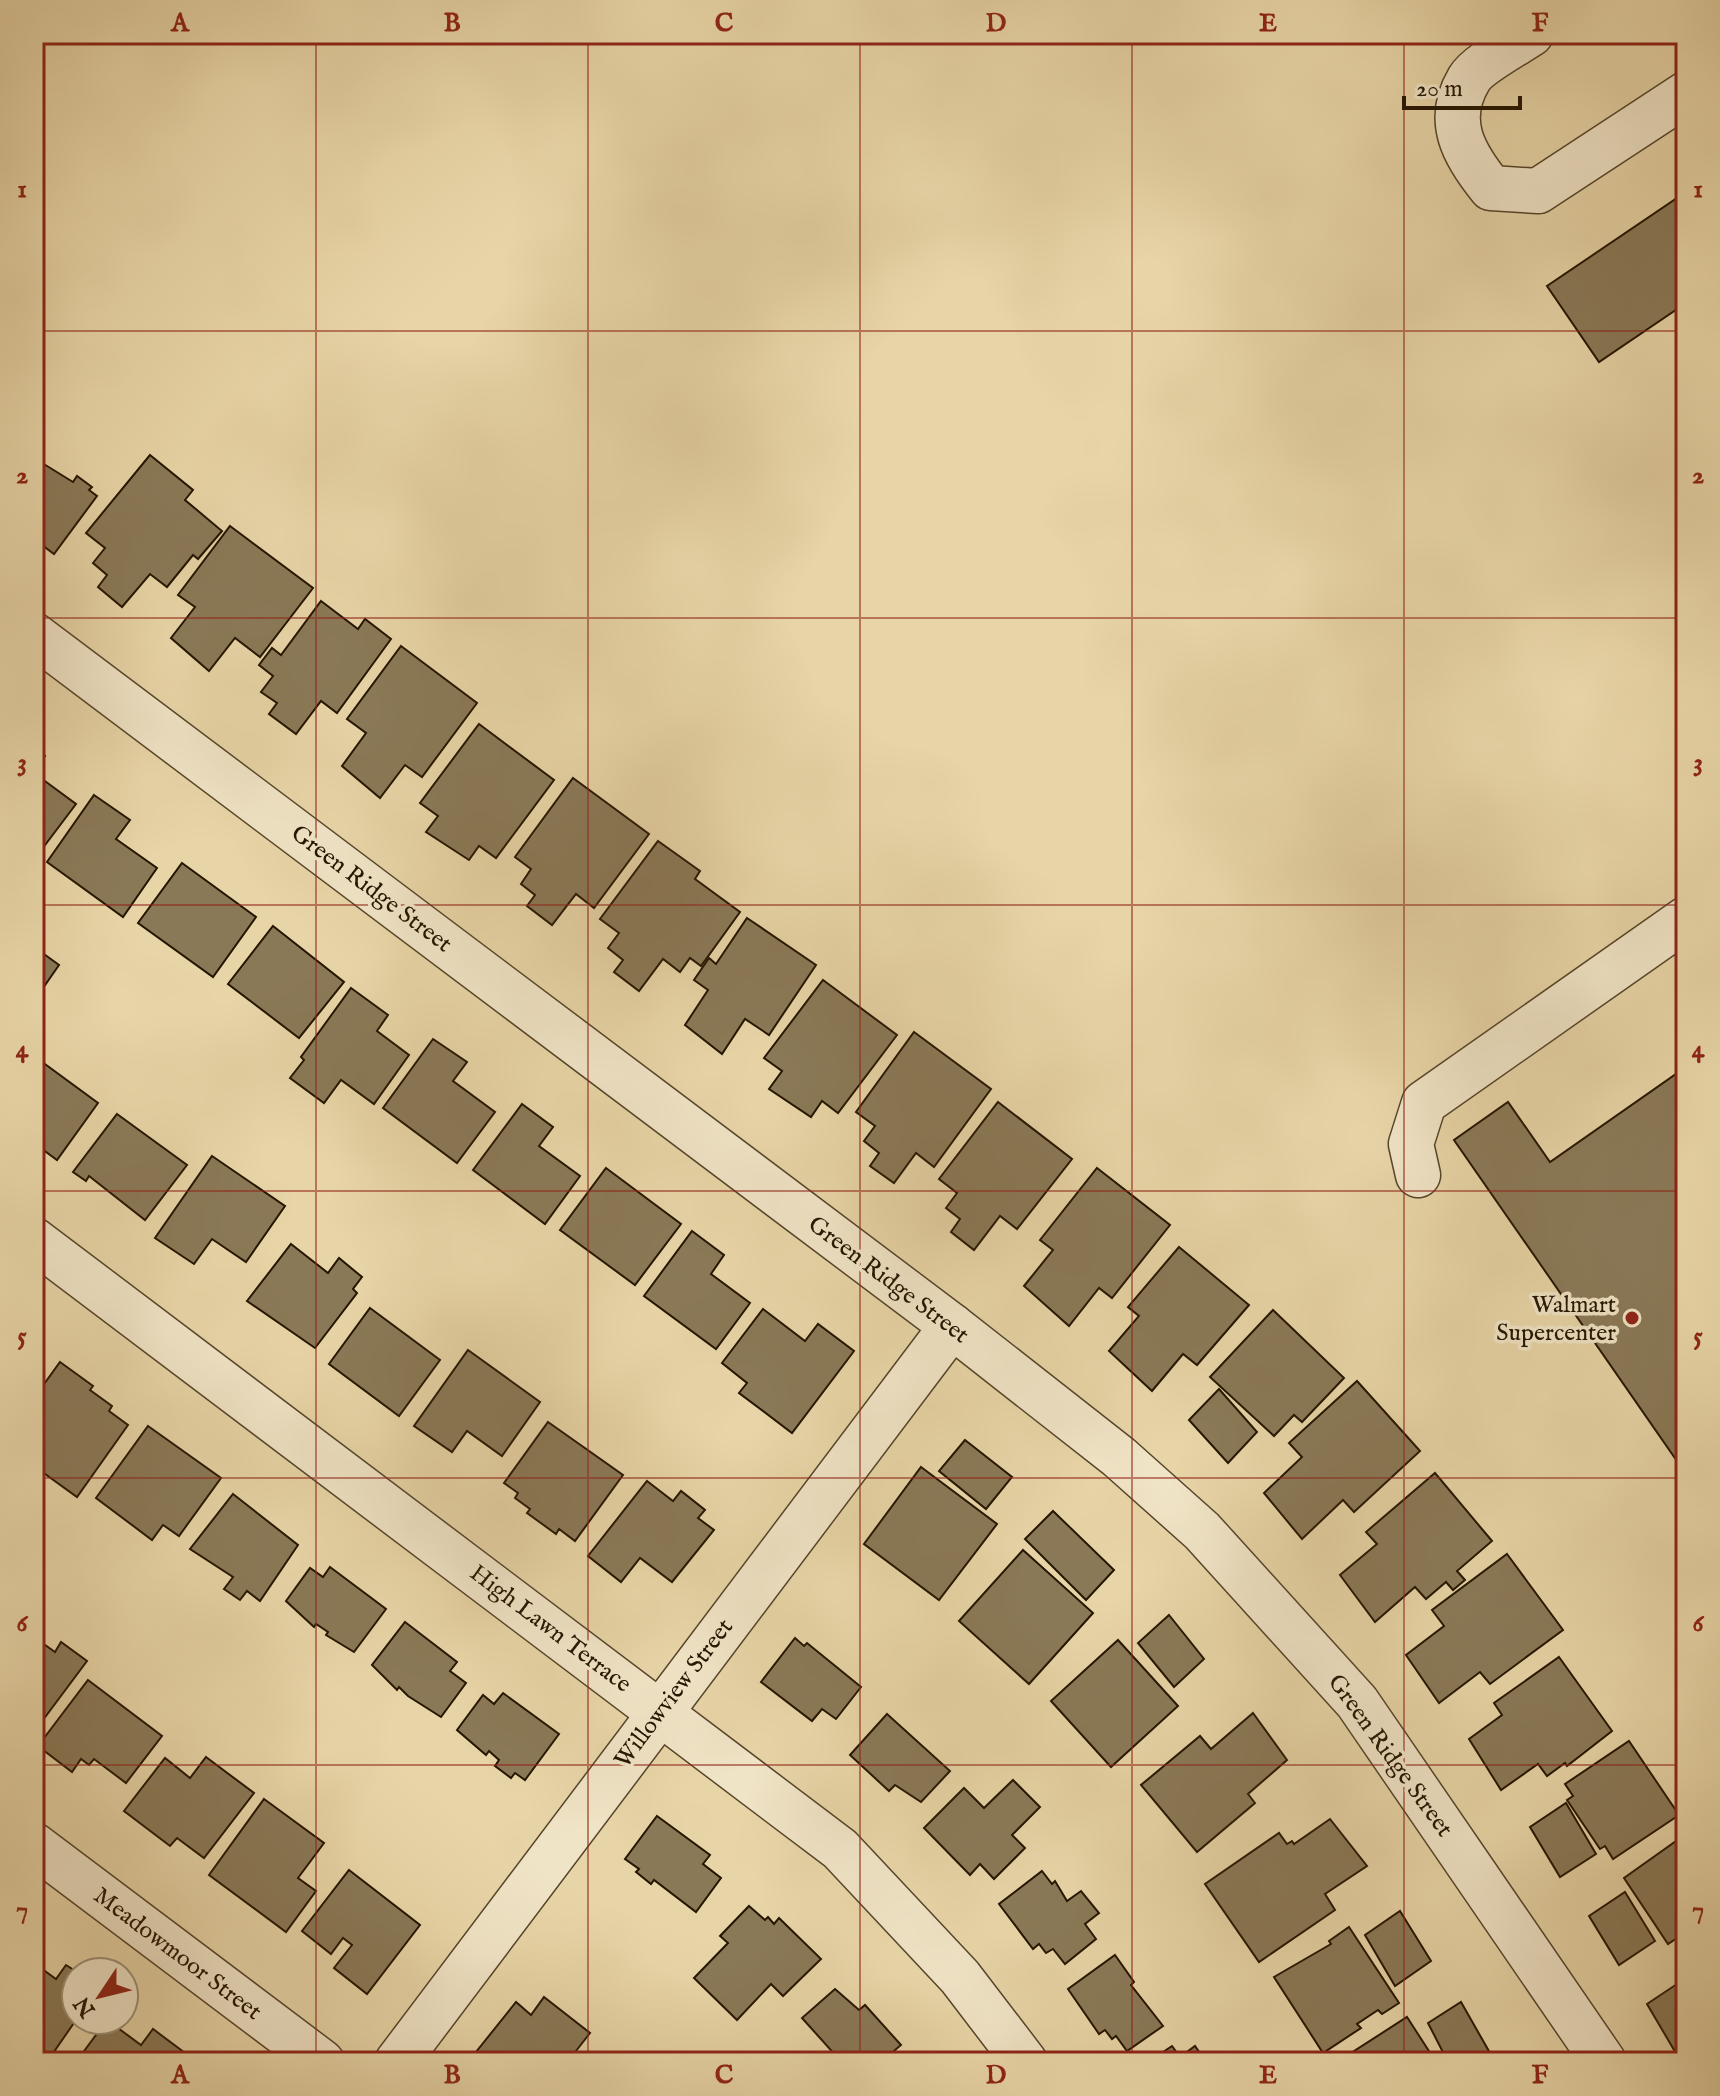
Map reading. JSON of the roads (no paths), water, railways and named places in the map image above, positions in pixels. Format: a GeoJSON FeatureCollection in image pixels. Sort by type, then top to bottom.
{"type":"FeatureCollection","features":[{"type":"Feature","properties":{"kind":"street"},"geometry":{"type":"LineString","coordinates":[[1531,34],[1470,77],[1456,117],[1467,158],[1491,188],[1538,191],[1686,94]]}},
{"type":"Feature","properties":{"kind":"street","name":"Green Ridge Street"},"geometry":{"type":"LineString","coordinates":[[34,635],[952,1326],[1119,1457],[1202,1531],[1357,1702],[1604,2062]]}},
{"type":"Feature","properties":{"kind":"street"},"geometry":{"type":"LineString","coordinates":[[1418,1175],[1411,1144],[1424,1103],[1686,919]]}},
{"type":"Feature","properties":{"kind":"street","name":"High Lawn Terrace"},"geometry":{"type":"LineString","coordinates":[[34,1240],[840,1849],[960,1977],[1025,2062]]}},
{"type":"Feature","properties":{"kind":"street","name":"Willowview Street"},"geometry":{"type":"LineString","coordinates":[[397,2062],[952,1326]]}},
{"type":"Feature","properties":{"kind":"street","name":"Meadowmoor Street"},"geometry":{"type":"LineString","coordinates":[[34,1845],[322,2062]]}},
{"type":"Feature","properties":{"kind":"place","name":"Walmart Supercenter"},"geometry":{"type":"Point","coordinates":[1632,1318]}}]}
